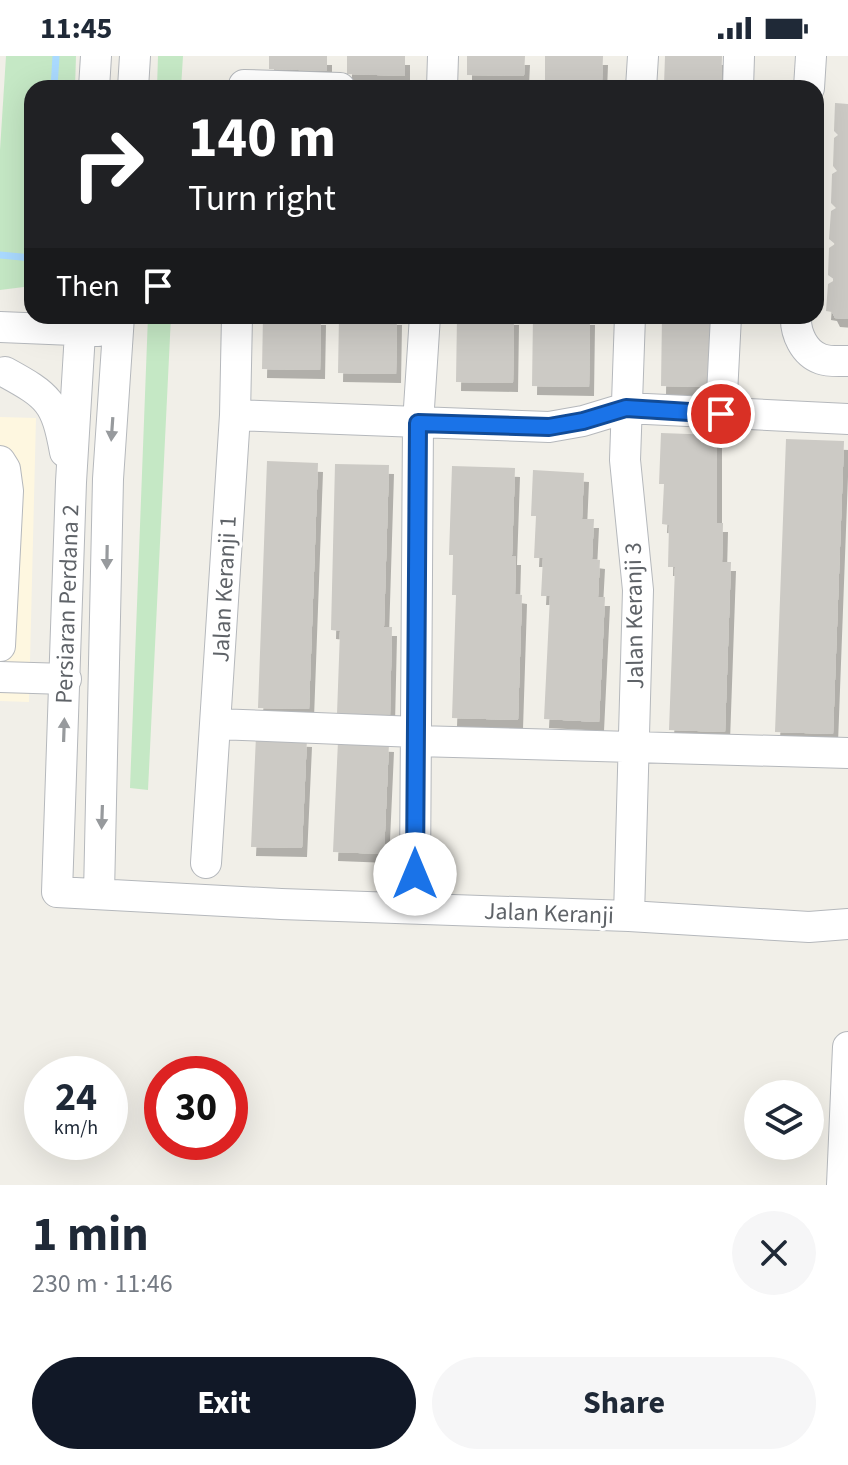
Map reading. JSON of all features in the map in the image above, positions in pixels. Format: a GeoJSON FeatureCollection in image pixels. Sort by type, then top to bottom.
{"type":"FeatureCollection","features":[{"type":"Feature","properties":{"kind":"street"},"geometry":{"type":"LineString","coordinates":[[94,80],[96,56]]}},
{"type":"Feature","properties":{"kind":"street"},"geometry":{"type":"LineString","coordinates":[[134,80],[135,56]]}},
{"type":"Feature","properties":{"kind":"street"},"geometry":{"type":"LineString","coordinates":[[442,80],[443,56]]}},
{"type":"Feature","properties":{"kind":"street"},"geometry":{"type":"LineString","coordinates":[[642,80],[643,56]]}},
{"type":"Feature","properties":{"kind":"street"},"geometry":{"type":"LineString","coordinates":[[738,80],[739,56]]}},
{"type":"Feature","properties":{"kind":"street"},"geometry":{"type":"LineString","coordinates":[[810,80],[811,56]]}},
{"type":"Feature","properties":{"kind":"street"},"geometry":{"type":"LineString","coordinates":[[244,76],[276,80]]}},
{"type":"Feature","properties":{"kind":"street"},"geometry":{"type":"LineString","coordinates":[[4,327],[24,314]]}},
{"type":"Feature","properties":{"kind":"street"},"geometry":{"type":"LineString","coordinates":[[4,327],[61,324]]}},
{"type":"Feature","properties":{"kind":"street","name":"Persiaran Perdana 2"},"geometry":{"type":"LineString","coordinates":[[57,892],[71,482],[80,324]]}},
{"type":"Feature","properties":{"kind":"street"},"geometry":{"type":"LineString","coordinates":[[99,894],[108,479],[118,324]]}},
{"type":"Feature","properties":{"kind":"street","name":"Jalan Keranji 1"},"geometry":{"type":"LineString","coordinates":[[206,863],[235,415],[237,324]]}},
{"type":"Feature","properties":{"kind":"street"},"geometry":{"type":"LineString","coordinates":[[415,874],[418,423],[424,324]]}},
{"type":"Feature","properties":{"kind":"street","name":"Jalan Keranji 3"},"geometry":{"type":"LineString","coordinates":[[629,916],[638,590],[625,460],[630,324]]}},
{"type":"Feature","properties":{"kind":"street"},"geometry":{"type":"LineString","coordinates":[[721,414],[726,324]]}},
{"type":"Feature","properties":{"kind":"street"},"geometry":{"type":"LineString","coordinates":[[795,324],[802,344],[834,360]]}},
{"type":"Feature","properties":{"kind":"street"},"geometry":{"type":"LineString","coordinates":[[3,372],[116,378]]}},
{"type":"Feature","properties":{"kind":"street"},"geometry":{"type":"LineString","coordinates":[[3,372],[39,391],[59,419],[71,482]]}},
{"type":"Feature","properties":{"kind":"street"},"geometry":{"type":"LineString","coordinates":[[235,415],[549,427],[626,408],[848,419]]}},
{"type":"Feature","properties":{"kind":"street"},"geometry":{"type":"LineString","coordinates":[[0,461],[5,469],[8,491],[0,646]]}},
{"type":"Feature","properties":{"kind":"street"},"geometry":{"type":"LineString","coordinates":[[0,677],[66,679]]}},
{"type":"Feature","properties":{"kind":"street"},"geometry":{"type":"LineString","coordinates":[[216,724],[634,747],[848,753]]}},
{"type":"Feature","properties":{"kind":"street","name":"Jalan Keranji"},"geometry":{"type":"LineString","coordinates":[[57,892],[281,904],[629,916],[809,927],[848,924]]}},
{"type":"Feature","properties":{"kind":"street"},"geometry":{"type":"LineString","coordinates":[[842,1185],[848,1047]]}},
{"type":"Feature","properties":{"kind":"shaded area"},"geometry":{"type":"Polygon","coordinates":[[[0,417],[36,418],[29,702],[0,701],[0,417]]]}},
{"type":"Feature","properties":{"kind":"green space"},"geometry":{"type":"Polygon","coordinates":[[[6,56],[76,56],[75,80],[24,80],[24,287],[0,290],[0,150],[6,56]]]}},
{"type":"Feature","properties":{"kind":"green space"},"geometry":{"type":"Polygon","coordinates":[[[158,56],[183,56],[182,80],[157,80],[158,56]]]}},
{"type":"Feature","properties":{"kind":"green space"},"geometry":{"type":"Polygon","coordinates":[[[148,324],[171,324],[148,790],[130,788],[148,324]]]}},
{"type":"Feature","properties":{"kind":"building"},"geometry":{"type":"Polygon","coordinates":[[[269,56],[327,56],[327,71],[269,69],[269,56]]]}},
{"type":"Feature","properties":{"kind":"building"},"geometry":{"type":"Polygon","coordinates":[[[347,56],[405,56],[405,76],[347,74],[347,56]]]}},
{"type":"Feature","properties":{"kind":"building"},"geometry":{"type":"Polygon","coordinates":[[[467,56],[525,56],[524,76],[467,75],[467,56]]]}},
{"type":"Feature","properties":{"kind":"building"},"geometry":{"type":"Polygon","coordinates":[[[545,56],[603,56],[602,80],[545,80],[545,56]]]}},
{"type":"Feature","properties":{"kind":"building"},"geometry":{"type":"Polygon","coordinates":[[[665,56],[722,56],[721,80],[664,80],[665,56]]]}},
{"type":"Feature","properties":{"kind":"building"},"geometry":{"type":"Polygon","coordinates":[[[835,103],[848,104],[848,319],[835,318],[832,312],[826,311],[828,284],[835,280],[828,275],[829,248],[835,244],[829,239],[831,211],[836,208],[831,203],[832,174],[837,171],[833,166],[834,138],[838,135],[834,131],[835,103]]]}},
{"type":"Feature","properties":{"kind":"building"},"geometry":{"type":"Polygon","coordinates":[[[263,324],[321,324],[320,370],[262,369],[263,324]]]}},
{"type":"Feature","properties":{"kind":"building"},"geometry":{"type":"Polygon","coordinates":[[[339,324],[397,324],[396,374],[338,373],[339,324]]]}},
{"type":"Feature","properties":{"kind":"building"},"geometry":{"type":"Polygon","coordinates":[[[457,324],[514,324],[513,383],[456,382],[457,324]]]}},
{"type":"Feature","properties":{"kind":"building"},"geometry":{"type":"Polygon","coordinates":[[[533,324],[590,324],[589,387],[532,386],[533,324]]]}},
{"type":"Feature","properties":{"kind":"building"},"geometry":{"type":"Polygon","coordinates":[[[662,324],[720,324],[718,387],[661,386],[662,324]]]}},
{"type":"Feature","properties":{"kind":"building"},"geometry":{"type":"Polygon","coordinates":[[[661,433],[717,435],[717,523],[723,523],[722,562],[731,562],[725,732],[669,730],[675,567],[668,567],[669,525],[662,524],[664,484],[659,484],[661,433]]]}},
{"type":"Feature","properties":{"kind":"building"},"geometry":{"type":"Polygon","coordinates":[[[786,439],[844,441],[833,734],[775,732],[786,439]]]}},
{"type":"Feature","properties":{"kind":"building"},"geometry":{"type":"Polygon","coordinates":[[[267,461],[318,463],[309,709],[258,708],[267,461]]]}},
{"type":"Feature","properties":{"kind":"building"},"geometry":{"type":"Polygon","coordinates":[[[335,464],[389,465],[384,627],[392,627],[390,715],[337,714],[340,631],[331,630],[335,464]]]}},
{"type":"Feature","properties":{"kind":"building"},"geometry":{"type":"Polygon","coordinates":[[[452,466],[515,468],[512,556],[516,556],[515,594],[522,595],[518,720],[452,718],[456,595],[452,595],[453,555],[449,555],[452,466]]]}},
{"type":"Feature","properties":{"kind":"building"},"geometry":{"type":"Polygon","coordinates":[[[533,470],[584,473],[582,519],[594,519],[592,559],[600,560],[598,597],[605,597],[599,722],[544,719],[550,596],[541,596],[543,558],[534,558],[536,516],[531,516],[533,470]]]}},
{"type":"Feature","properties":{"kind":"building"},"geometry":{"type":"Polygon","coordinates":[[[256,736],[307,738],[302,848],[251,847],[256,736]]]}},
{"type":"Feature","properties":{"kind":"building"},"geometry":{"type":"Polygon","coordinates":[[[338,741],[389,743],[384,854],[333,852],[338,741]]]}},
{"type":"Feature","properties":{"kind":"waterway"},"geometry":{"type":"LineString","coordinates":[[54,80],[56,56]]}},
{"type":"Feature","properties":{"kind":"waterway"},"geometry":{"type":"LineString","coordinates":[[0,255],[24,257]]}},
{"type":"Feature","properties":{"kind":"route"},"geometry":{"type":"LineString","coordinates":[[415,874],[418,423],[549,427],[626,408],[721,414]]}}]}
